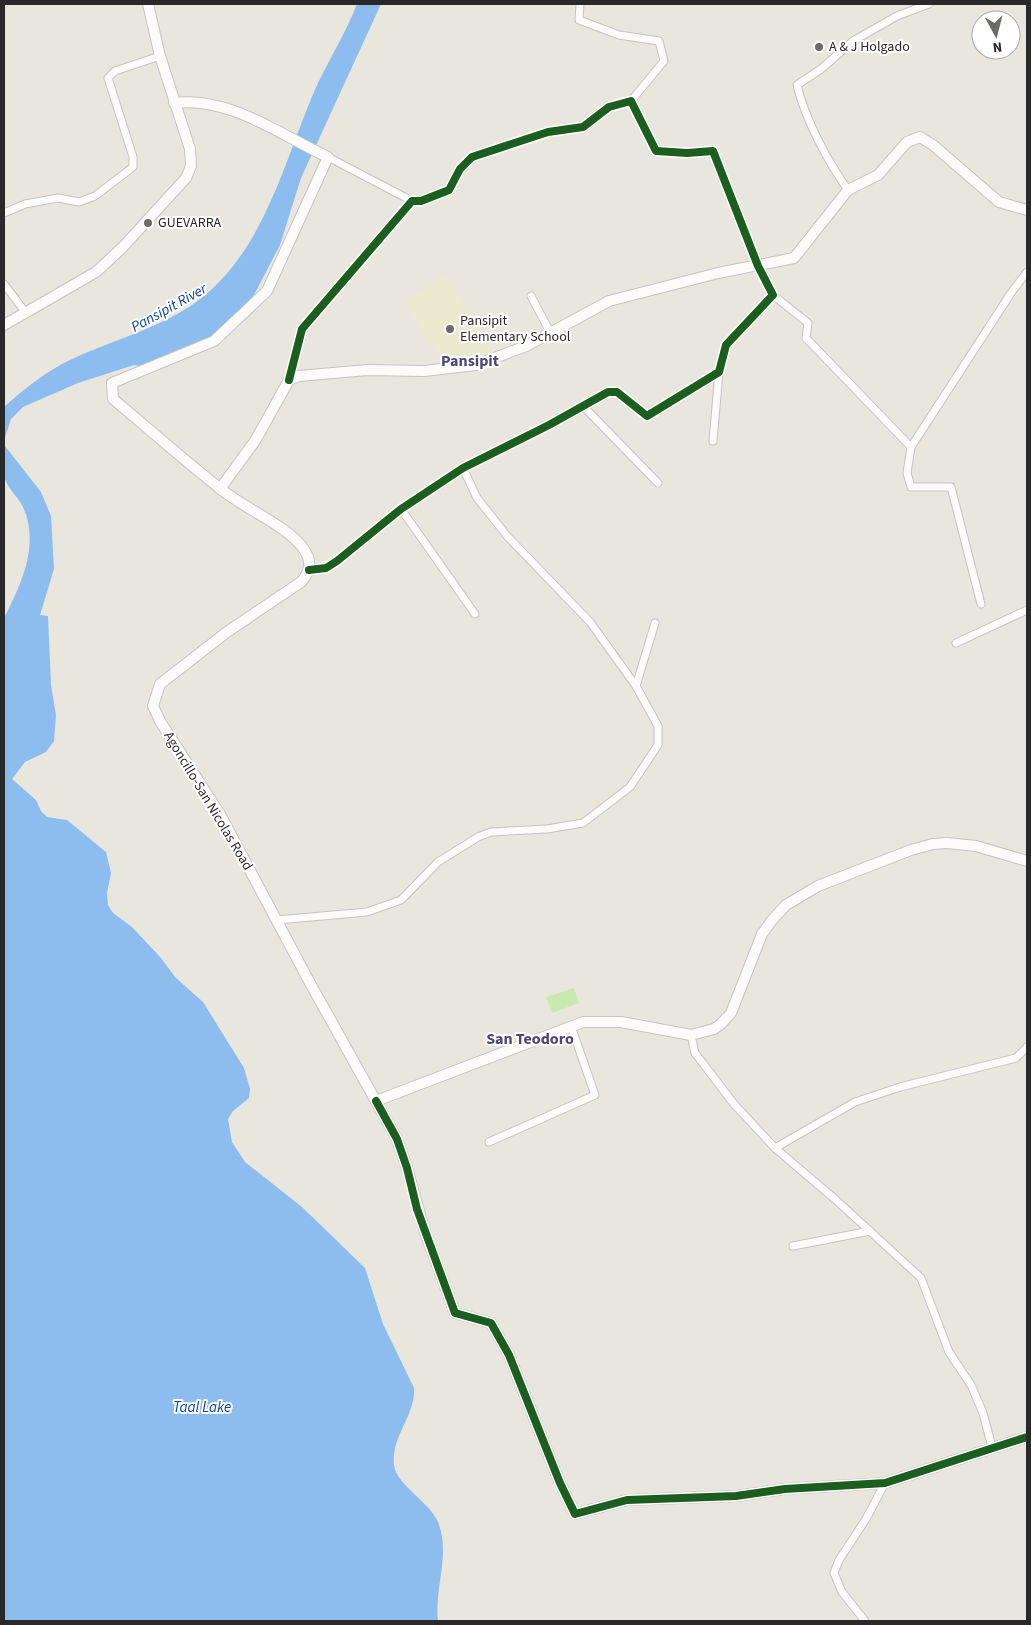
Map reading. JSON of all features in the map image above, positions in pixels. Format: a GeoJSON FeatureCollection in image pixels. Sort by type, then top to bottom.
{"type":"FeatureCollection","features":[{"type":"Feature","properties":{"kind":"main road"},"geometry":{"type":"LineString","coordinates":[[4,326],[96,272],[122,248],[186,178],[191,166],[190,149],[160,56],[148,4]]}},
{"type":"Feature","properties":{"kind":"main road"},"geometry":{"type":"LineString","coordinates":[[174,103],[195,102],[217,105],[328,157],[267,291],[214,341],[112,383],[113,399],[220,489],[301,546],[308,558],[309,570]]}},
{"type":"Feature","properties":{"kind":"main road"},"geometry":{"type":"LineString","coordinates":[[220,489],[256,441],[289,380],[299,376],[367,370],[424,371],[476,365],[526,346],[610,301],[718,273],[794,258],[848,190],[878,175],[907,142],[920,137],[933,145],[999,202],[1027,210]]}},
{"type":"Feature","properties":{"kind":"main road","name":"Agoncillo-San Nicolas Road"},"geometry":{"type":"LineString","coordinates":[[309,570],[306,576],[294,587],[227,632],[168,676],[157,689],[153,706],[160,721],[221,816],[310,983],[397,1139],[425,1232],[455,1312],[491,1323],[509,1355],[560,1484],[575,1514],[627,1500],[736,1496],[785,1489],[885,1483]]}},
{"type":"Feature","properties":{"kind":"main road"},"geometry":{"type":"LineString","coordinates":[[376,1100],[583,1022],[608,1021],[691,1035],[714,1029],[726,1020],[731,1013],[762,934],[772,919],[786,905],[807,891],[911,850],[933,844],[976,846],[1027,861]]}},
{"type":"Feature","properties":{"kind":"main road"},"geometry":{"type":"LineString","coordinates":[[885,1483],[1027,1436]]}},
{"type":"Feature","properties":{"kind":"street"},"geometry":{"type":"LineString","coordinates":[[328,157],[412,200],[421,201],[449,190],[460,169],[472,157],[548,132],[583,127],[609,107],[631,100],[664,61],[659,41],[619,35],[579,20],[580,4]]}},
{"type":"Feature","properties":{"kind":"street"},"geometry":{"type":"LineString","coordinates":[[848,190],[837,175],[804,107],[797,85],[821,69],[852,41],[897,16],[929,4]]}},
{"type":"Feature","properties":{"kind":"street"},"geometry":{"type":"LineString","coordinates":[[4,213],[25,204],[58,198],[79,202],[94,196],[132,167],[133,157],[108,78],[115,70],[160,56]]}},
{"type":"Feature","properties":{"kind":"street"},"geometry":{"type":"LineString","coordinates":[[631,100],[656,151],[687,153],[713,151],[758,266],[773,295],[808,323],[806,338],[911,447]]}},
{"type":"Feature","properties":{"kind":"street"},"geometry":{"type":"LineString","coordinates":[[289,380],[302,329],[412,200]]}},
{"type":"Feature","properties":{"kind":"street"},"geometry":{"type":"LineString","coordinates":[[981,604],[951,487],[911,487],[907,473],[911,447],[1011,293],[1027,272]]}},
{"type":"Feature","properties":{"kind":"street"},"geometry":{"type":"LineString","coordinates":[[4,284],[26,313]]}},
{"type":"Feature","properties":{"kind":"street"},"geometry":{"type":"LineString","coordinates":[[714,441],[719,372],[726,345],[773,295]]}},
{"type":"Feature","properties":{"kind":"street"},"geometry":{"type":"LineString","coordinates":[[531,296],[550,332]]}},
{"type":"Feature","properties":{"kind":"street"},"geometry":{"type":"LineString","coordinates":[[309,570],[326,568],[338,562],[402,509],[463,468],[608,392],[617,392],[647,416],[719,372]]}},
{"type":"Feature","properties":{"kind":"street"},"geometry":{"type":"LineString","coordinates":[[583,406],[658,483]]}},
{"type":"Feature","properties":{"kind":"street"},"geometry":{"type":"LineString","coordinates":[[277,920],[368,912],[401,900],[438,862],[478,837],[490,832],[547,829],[583,823],[630,787],[658,745],[658,726],[636,686],[590,622],[498,524],[477,498],[463,468]]}},
{"type":"Feature","properties":{"kind":"street"},"geometry":{"type":"LineString","coordinates":[[402,509],[475,614]]}},
{"type":"Feature","properties":{"kind":"street"},"geometry":{"type":"LineString","coordinates":[[956,643],[1027,610]]}},
{"type":"Feature","properties":{"kind":"street"},"geometry":{"type":"LineString","coordinates":[[636,686],[656,623]]}},
{"type":"Feature","properties":{"kind":"street"},"geometry":{"type":"LineString","coordinates":[[489,1142],[595,1095],[571,1026]]}},
{"type":"Feature","properties":{"kind":"street"},"geometry":{"type":"LineString","coordinates":[[691,1035],[695,1053],[734,1104],[775,1148],[921,1278],[949,1352],[971,1384],[983,1413],[992,1447]]}},
{"type":"Feature","properties":{"kind":"street"},"geometry":{"type":"LineString","coordinates":[[775,1148],[855,1102],[900,1087],[1016,1058],[1027,1047]]}},
{"type":"Feature","properties":{"kind":"street"},"geometry":{"type":"LineString","coordinates":[[793,1246],[870,1231]]}},
{"type":"Feature","properties":{"kind":"street"},"geometry":{"type":"LineString","coordinates":[[865,1621],[842,1592],[834,1573],[839,1560],[866,1519],[885,1483]]}},
{"type":"Feature","properties":{"kind":"shaded area","name":"Pansipit Elementary School"},"geometry":{"type":"Polygon","coordinates":[[[446,275],[495,356],[446,367],[403,302],[446,275]]]}},
{"type":"Feature","properties":{"kind":"green space"},"geometry":{"type":"Polygon","coordinates":[[[574,988],[579,1003],[552,1013],[546,997],[574,988]]]}},
{"type":"Feature","properties":{"kind":"water","name":"Taal Lake"},"geometry":{"type":"Polygon","coordinates":[[[357,4],[381,4],[301,178],[280,245],[255,293],[232,327],[208,345],[146,367],[134,365],[78,383],[23,407],[11,419],[5,438],[5,446],[41,492],[51,516],[54,569],[40,615],[48,616],[51,685],[56,715],[54,741],[46,752],[25,762],[12,779],[36,800],[41,811],[47,817],[67,820],[106,852],[111,873],[107,893],[108,905],[113,913],[132,927],[161,958],[175,977],[203,1002],[244,1068],[250,1089],[249,1098],[233,1111],[228,1119],[232,1142],[245,1162],[302,1207],[365,1268],[383,1324],[414,1388],[414,1398],[396,1445],[394,1465],[401,1480],[434,1515],[442,1534],[443,1559],[438,1596],[438,1621],[4,1621],[4,618],[22,578],[29,549],[30,534],[22,505],[9,487],[4,476],[2,452],[4,407],[32,384],[62,364],[174,316],[215,287],[236,262],[253,236],[281,176],[317,85],[357,4]]]}},
{"type":"Feature","properties":{"kind":"cycle path"},"geometry":{"type":"LineString","coordinates":[[289,380],[302,329],[412,201],[421,201],[449,190],[460,169],[472,157],[548,132],[583,127],[609,107],[631,101],[656,151],[687,153],[713,151],[758,266],[773,295],[726,345],[719,372],[647,416],[617,392],[608,392],[549,425],[463,468],[401,509],[337,561],[326,568],[309,570]]}},
{"type":"Feature","properties":{"kind":"cycle path"},"geometry":{"type":"LineString","coordinates":[[376,1101],[397,1139],[407,1168],[417,1209],[455,1313],[491,1323],[509,1355],[560,1483],[575,1514],[627,1500],[736,1496],[785,1489],[885,1483],[1027,1437]]}},
{"type":"Feature","properties":{"kind":"place","name":"A & J Holgado"},"geometry":{"type":"Point","coordinates":[819,47]}},
{"type":"Feature","properties":{"kind":"place","name":"GUEVARRA"},"geometry":{"type":"Point","coordinates":[148,223]}},
{"type":"Feature","properties":{"kind":"place","name":"Pansipit Elementary School"},"geometry":{"type":"Point","coordinates":[450,329]}},
{"type":"Feature","properties":{"kind":"district","name":"Pansipit"},"geometry":{"type":"Point","coordinates":[470,361]}},
{"type":"Feature","properties":{"kind":"district","name":"San Teodoro"},"geometry":{"type":"Point","coordinates":[530,1039]}},
{"type":"Feature","properties":{"kind":"water label","name":"Pansipit River"},"geometry":{"type":"Point","coordinates":[169,308]}}]}
